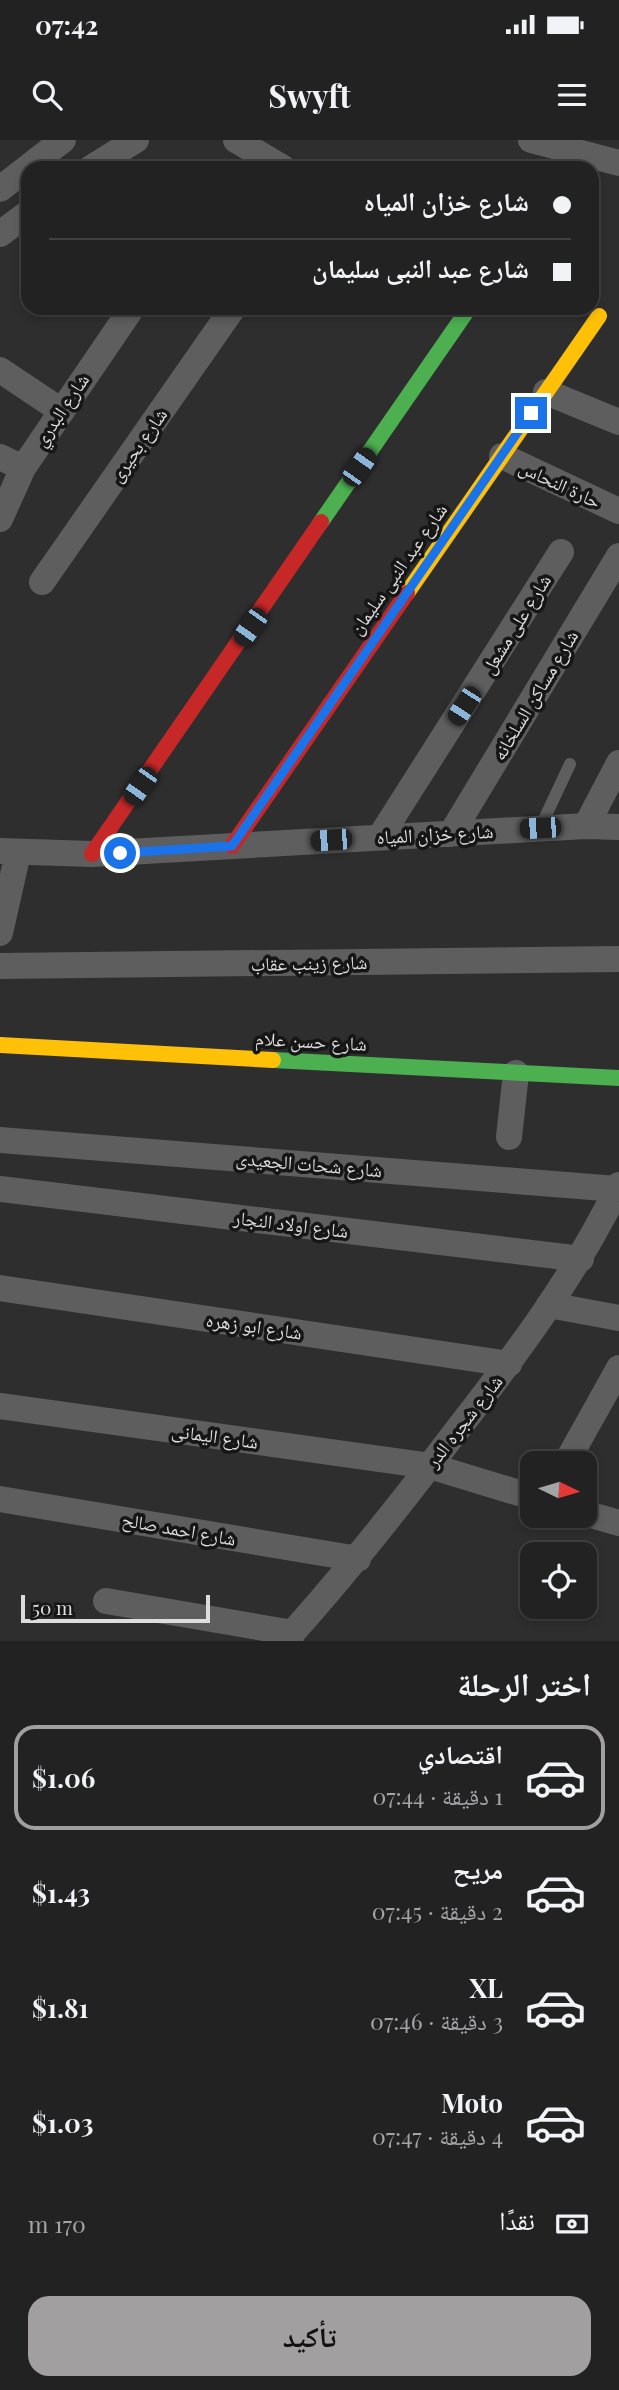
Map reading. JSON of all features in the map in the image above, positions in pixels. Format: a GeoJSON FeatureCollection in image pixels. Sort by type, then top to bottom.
{"type":"FeatureCollection","features":[{"type":"Feature","properties":{"kind":"street"},"geometry":{"type":"LineString","coordinates":[[40,161],[63,140]]}},
{"type":"Feature","properties":{"kind":"street"},"geometry":{"type":"LineString","coordinates":[[102,161],[136,140]]}},
{"type":"Feature","properties":{"kind":"street"},"geometry":{"type":"LineString","coordinates":[[236,140],[271,161]]}},
{"type":"Feature","properties":{"kind":"street"},"geometry":{"type":"LineString","coordinates":[[531,140],[619,163]]}},
{"type":"Feature","properties":{"kind":"street"},"geometry":{"type":"LineString","coordinates":[[0,234],[21,218]]}},
{"type":"Feature","properties":{"kind":"street","name":"شارع البدري"},"geometry":{"type":"LineString","coordinates":[[0,519],[11,463],[60,410],[127,315]]}},
{"type":"Feature","properties":{"kind":"street","name":"شارع بحيرى"},"geometry":{"type":"LineString","coordinates":[[42,582],[228,315]]}},
{"type":"Feature","properties":{"kind":"street"},"geometry":{"type":"LineString","coordinates":[[92,854],[464,315]]}},
{"type":"Feature","properties":{"kind":"street","name":"شارع عبد النبى سليمان"},"geometry":{"type":"LineString","coordinates":[[232,846],[601,316]]}},
{"type":"Feature","properties":{"kind":"street"},"geometry":{"type":"LineString","coordinates":[[0,370],[60,410]]}},
{"type":"Feature","properties":{"kind":"street"},"geometry":{"type":"LineString","coordinates":[[546,392],[619,422]]}},
{"type":"Feature","properties":{"kind":"street","name":"حارة النحاس"},"geometry":{"type":"LineString","coordinates":[[502,456],[619,511]]}},
{"type":"Feature","properties":{"kind":"street","name":"شارع على مشعل"},"geometry":{"type":"LineString","coordinates":[[380,837],[561,552]]}},
{"type":"Feature","properties":{"kind":"street","name":"شارع مساكن السلخانه"},"geometry":{"type":"LineString","coordinates":[[451,834],[619,556]]}},
{"type":"Feature","properties":{"kind":"street"},"geometry":{"type":"LineString","coordinates":[[586,826],[619,763]]}},
{"type":"Feature","properties":{"kind":"street","name":"شارع خزان المياه"},"geometry":{"type":"LineString","coordinates":[[9,852],[92,854],[540,828],[619,827]]}},
{"type":"Feature","properties":{"kind":"street"},"geometry":{"type":"LineString","coordinates":[[0,933],[9,852]]}},
{"type":"Feature","properties":{"kind":"street","name":"شارع زينب عقاب"},"geometry":{"type":"LineString","coordinates":[[0,966],[619,959]]}},
{"type":"Feature","properties":{"kind":"street","name":"شارع حسن علام"},"geometry":{"type":"LineString","coordinates":[[0,1045],[619,1078]]}},
{"type":"Feature","properties":{"kind":"street"},"geometry":{"type":"LineString","coordinates":[[509,1138],[516,1073]]}},
{"type":"Feature","properties":{"kind":"street","name":"شارع شحات الجعيدى"},"geometry":{"type":"LineString","coordinates":[[0,1140],[616,1198]]}},
{"type":"Feature","properties":{"kind":"street","name":"شارع اولاد النجار"},"geometry":{"type":"LineString","coordinates":[[0,1189],[581,1259]]}},
{"type":"Feature","properties":{"kind":"street","name":"شارع شجره الدر"},"geometry":{"type":"LineString","coordinates":[[289,1637],[358,1559],[509,1364],[581,1259],[616,1198]]}},
{"type":"Feature","properties":{"kind":"street","name":"شارع ابو زهره"},"geometry":{"type":"LineString","coordinates":[[0,1288],[509,1364]]}},
{"type":"Feature","properties":{"kind":"street"},"geometry":{"type":"LineString","coordinates":[[550,1305],[619,1318]]}},
{"type":"Feature","properties":{"kind":"street"},"geometry":{"type":"LineString","coordinates":[[573,1451],[619,1368]]}},
{"type":"Feature","properties":{"kind":"street","name":"شارع اليمانى"},"geometry":{"type":"LineString","coordinates":[[0,1406],[430,1466],[520,1493]]}},
{"type":"Feature","properties":{"kind":"street","name":"شارع احمد صالح"},"geometry":{"type":"LineString","coordinates":[[0,1499],[358,1559]]}},
{"type":"Feature","properties":{"kind":"street"},"geometry":{"type":"LineString","coordinates":[[597,1517],[619,1523]]}},
{"type":"Feature","properties":{"kind":"street"},"geometry":{"type":"LineString","coordinates":[[107,1601],[289,1637]]}},
{"type":"Feature","properties":{"kind":"lane"},"geometry":{"type":"LineString","coordinates":[[540,828],[570,764]]}},
{"type":"Feature","properties":{"kind":"traffic: fast"},"geometry":{"type":"LineString","coordinates":[[321,522],[464,315]]}},
{"type":"Feature","properties":{"kind":"traffic: fast"},"geometry":{"type":"LineString","coordinates":[[273,1060],[619,1078]]}},
{"type":"Feature","properties":{"kind":"traffic: slow"},"geometry":{"type":"LineString","coordinates":[[407,593],[599,316]]}},
{"type":"Feature","properties":{"kind":"traffic: slow"},"geometry":{"type":"LineString","coordinates":[[0,1045],[273,1060]]}},
{"type":"Feature","properties":{"kind":"traffic: jam"},"geometry":{"type":"LineString","coordinates":[[92,854],[321,522]]}},
{"type":"Feature","properties":{"kind":"traffic: jam"},"geometry":{"type":"LineString","coordinates":[[232,846],[407,593]]}},
{"type":"Feature","properties":{"kind":"route"},"geometry":{"type":"LineString","coordinates":[[120,853],[232,846],[531,413]]}}]}
